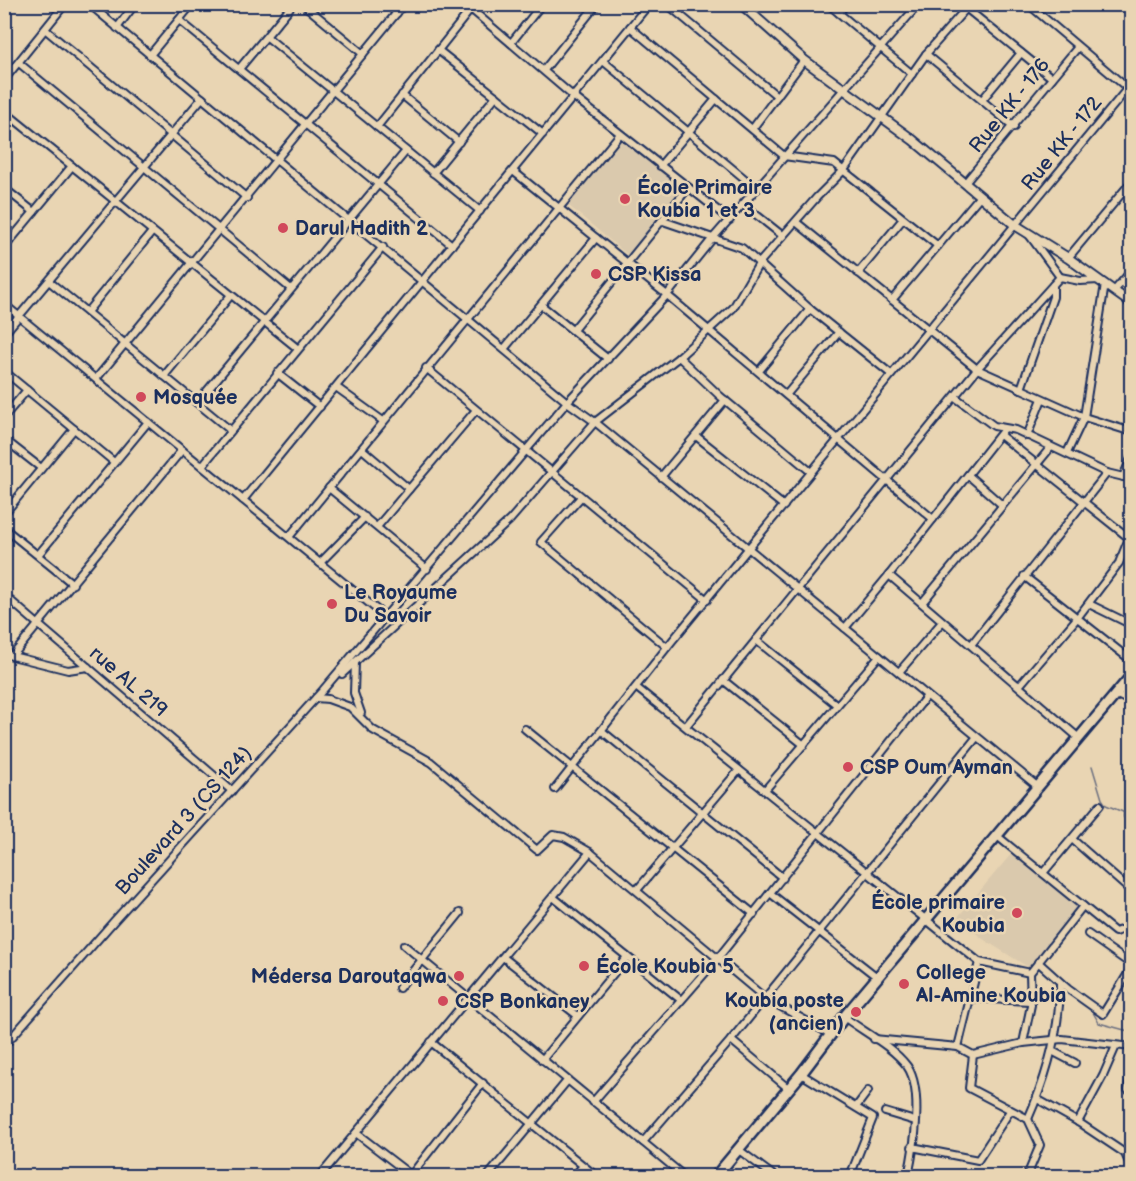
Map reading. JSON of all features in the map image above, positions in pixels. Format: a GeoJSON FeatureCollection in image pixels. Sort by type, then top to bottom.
{"type":"FeatureCollection","features":[{"type":"Feature","properties":{"kind":"main road"},"geometry":{"type":"LineString","coordinates":[[716,1176],[789,1089],[877,977],[1131,675]]}},
{"type":"Feature","properties":{"kind":"street"},"geometry":{"type":"LineString","coordinates":[[4,80],[65,4]]}},
{"type":"Feature","properties":{"kind":"street"},"geometry":{"type":"LineString","coordinates":[[89,4],[567,402],[595,422],[899,672],[926,697],[1037,786]]}},
{"type":"Feature","properties":{"kind":"street"},"geometry":{"type":"LineString","coordinates":[[117,28],[135,4]]}},
{"type":"Feature","properties":{"kind":"street"},"geometry":{"type":"LineString","coordinates":[[150,55],[192,4]]}},
{"type":"Feature","properties":{"kind":"street"},"geometry":{"type":"LineString","coordinates":[[239,69],[293,4]]}},
{"type":"Feature","properties":{"kind":"street"},"geometry":{"type":"LineString","coordinates":[[303,4],[363,54]]}},
{"type":"Feature","properties":{"kind":"street"},"geometry":{"type":"LineString","coordinates":[[386,4],[397,13]]}},
{"type":"Feature","properties":{"kind":"street"},"geometry":{"type":"LineString","coordinates":[[96,380],[308,125],[333,90],[404,4]]}},
{"type":"Feature","properties":{"kind":"street"},"geometry":{"type":"LineString","coordinates":[[465,4],[473,7],[511,43],[620,134],[730,220]]}},
{"type":"Feature","properties":{"kind":"street"},"geometry":{"type":"LineString","coordinates":[[511,43],[542,4]]}},
{"type":"Feature","properties":{"kind":"street"},"geometry":{"type":"LineString","coordinates":[[544,70],[597,4]]}},
{"type":"Feature","properties":{"kind":"street"},"geometry":{"type":"LineString","coordinates":[[667,4],[777,96]]}},
{"type":"Feature","properties":{"kind":"street"},"geometry":{"type":"LineString","coordinates":[[741,4],[804,60],[883,117],[1016,225],[1068,258],[1131,304]]}},
{"type":"Feature","properties":{"kind":"street"},"geometry":{"type":"LineString","coordinates":[[828,4],[912,74]]}},
{"type":"Feature","properties":{"kind":"street"},"geometry":{"type":"LineString","coordinates":[[839,13],[846,4]]}},
{"type":"Feature","properties":{"kind":"street","name":"Boulevard 3 (CS 124)"},"geometry":{"type":"LineString","coordinates":[[4,1046],[324,690],[567,402],[667,295],[784,156],[882,49],[919,4]]}},
{"type":"Feature","properties":{"kind":"street"},"geometry":{"type":"LineString","coordinates":[[1028,4],[1130,88]]}},
{"type":"Feature","properties":{"kind":"street"},"geometry":{"type":"LineString","coordinates":[[1122,4],[1131,12]]}},
{"type":"Feature","properties":{"kind":"street"},"geometry":{"type":"LineString","coordinates":[[243,500],[648,5]]}},
{"type":"Feature","properties":{"kind":"street"},"geometry":{"type":"LineString","coordinates":[[324,690],[510,520],[595,422],[679,357],[734,308],[760,262],[844,170],[926,54],[968,6],[1052,78]]}},
{"type":"Feature","properties":{"kind":"street"},"geometry":{"type":"LineString","coordinates":[[377,127],[473,7]]}},
{"type":"Feature","properties":{"kind":"street"},"geometry":{"type":"LineString","coordinates":[[179,20],[452,245]]}},
{"type":"Feature","properties":{"kind":"street"},"geometry":{"type":"LineString","coordinates":[[630,27],[784,156],[828,161],[844,170],[938,246]]}},
{"type":"Feature","properties":{"kind":"street"},"geometry":{"type":"LineString","coordinates":[[46,30],[247,198]]}},
{"type":"Feature","properties":{"kind":"street"},"geometry":{"type":"LineString","coordinates":[[267,37],[480,211]]}},
{"type":"Feature","properties":{"kind":"street","name":"Rue KK - 176"},"geometry":{"type":"LineString","coordinates":[[965,183],[1014,127],[1078,47]]}},
{"type":"Feature","properties":{"kind":"street"},"geometry":{"type":"LineString","coordinates":[[438,50],[543,134]]}},
{"type":"Feature","properties":{"kind":"street"},"geometry":{"type":"LineString","coordinates":[[982,100],[1021,53]]}},
{"type":"Feature","properties":{"kind":"street"},"geometry":{"type":"LineString","coordinates":[[926,54],[1014,127]]}},
{"type":"Feature","properties":{"kind":"street"},"geometry":{"type":"LineString","coordinates":[[753,128],[804,60]]}},
{"type":"Feature","properties":{"kind":"street"},"geometry":{"type":"LineString","coordinates":[[603,61],[757,189]]}},
{"type":"Feature","properties":{"kind":"street"},"geometry":{"type":"LineString","coordinates":[[19,63],[291,289]]}},
{"type":"Feature","properties":{"kind":"street","name":"Rue KK - 172"},"geometry":{"type":"LineString","coordinates":[[555,789],[637,688],[667,647],[840,439],[927,328],[1130,88]]}},
{"type":"Feature","properties":{"kind":"street"},"geometry":{"type":"LineString","coordinates":[[402,95],[459,142]]}},
{"type":"Feature","properties":{"kind":"street"},"geometry":{"type":"LineString","coordinates":[[433,173],[496,96]]}},
{"type":"Feature","properties":{"kind":"street"},"geometry":{"type":"LineString","coordinates":[[4,334],[50,282],[202,98]]}},
{"type":"Feature","properties":{"kind":"street"},"geometry":{"type":"LineString","coordinates":[[660,166],[717,99]]}},
{"type":"Feature","properties":{"kind":"street"},"geometry":{"type":"LineString","coordinates":[[4,111],[297,348]]}},
{"type":"Feature","properties":{"kind":"street"},"geometry":{"type":"LineString","coordinates":[[289,537],[620,134]]}},
{"type":"Feature","properties":{"kind":"street"},"geometry":{"type":"LineString","coordinates":[[197,403],[406,151]]}},
{"type":"Feature","properties":{"kind":"street"},"geometry":{"type":"LineString","coordinates":[[5,245],[72,166]]}},
{"type":"Feature","properties":{"kind":"street"},"geometry":{"type":"LineString","coordinates":[[513,171],[787,394],[933,519]]}},
{"type":"Feature","properties":{"kind":"street"},"geometry":{"type":"LineString","coordinates":[[1068,258],[1131,181]]}},
{"type":"Feature","properties":{"kind":"street"},"geometry":{"type":"LineString","coordinates":[[4,188],[34,212]]}},
{"type":"Feature","properties":{"kind":"street"},"geometry":{"type":"LineString","coordinates":[[573,330],[688,188]]}},
{"type":"Feature","properties":{"kind":"street"},"geometry":{"type":"LineString","coordinates":[[892,300],[980,195]]}},
{"type":"Feature","properties":{"kind":"street"},"geometry":{"type":"LineString","coordinates":[[744,205],[783,236]]}},
{"type":"Feature","properties":{"kind":"street"},"geometry":{"type":"LineString","coordinates":[[858,273],[903,219]]}},
{"type":"Feature","properties":{"kind":"street"},"geometry":{"type":"LineString","coordinates":[[663,221],[742,248],[810,309],[891,374]]}},
{"type":"Feature","properties":{"kind":"street"},"geometry":{"type":"LineString","coordinates":[[796,222],[977,369],[1084,417],[1131,432]]}},
{"type":"Feature","properties":{"kind":"street"},"geometry":{"type":"LineString","coordinates":[[87,312],[152,232]]}},
{"type":"Feature","properties":{"kind":"street"},"geometry":{"type":"LineString","coordinates":[[1028,233],[1060,277],[1102,282]]}},
{"type":"Feature","properties":{"kind":"street"},"geometry":{"type":"LineString","coordinates":[[504,349],[596,238]]}},
{"type":"Feature","properties":{"kind":"street"},"geometry":{"type":"LineString","coordinates":[[202,466],[297,348],[383,247]]}},
{"type":"Feature","properties":{"kind":"street"},"geometry":{"type":"LineString","coordinates":[[1114,291],[1131,270]]}},
{"type":"Feature","properties":{"kind":"street"},"geometry":{"type":"LineString","coordinates":[[686,726],[977,369],[1060,277]]}},
{"type":"Feature","properties":{"kind":"street"},"geometry":{"type":"LineString","coordinates":[[50,282],[230,430]]}},
{"type":"Feature","properties":{"kind":"street"},"geometry":{"type":"LineString","coordinates":[[1067,453],[1084,417],[1102,282]]}},
{"type":"Feature","properties":{"kind":"street"},"geometry":{"type":"LineString","coordinates":[[1021,389],[1053,297],[1053,285]]}},
{"type":"Feature","properties":{"kind":"street"},"geometry":{"type":"LineString","coordinates":[[164,376],[231,295]]}},
{"type":"Feature","properties":{"kind":"street"},"geometry":{"type":"LineString","coordinates":[[4,304],[387,618]]}},
{"type":"Feature","properties":{"kind":"street"},"geometry":{"type":"LineString","coordinates":[[541,305],[608,359]]}},
{"type":"Feature","properties":{"kind":"street"},"geometry":{"type":"LineString","coordinates":[[759,371],[810,309]]}},
{"type":"Feature","properties":{"kind":"street"},"geometry":{"type":"LineString","coordinates":[[787,394],[839,332]]}},
{"type":"Feature","properties":{"kind":"street"},"geometry":{"type":"LineString","coordinates":[[679,357],[725,400],[812,472]]}},
{"type":"Feature","properties":{"kind":"street"},"geometry":{"type":"LineString","coordinates":[[426,368],[707,600]]}},
{"type":"Feature","properties":{"kind":"street"},"geometry":{"type":"LineString","coordinates":[[4,371],[114,462]]}},
{"type":"Feature","properties":{"kind":"street"},"geometry":{"type":"LineString","coordinates":[[277,373],[320,407]]}},
{"type":"Feature","properties":{"kind":"street"},"geometry":{"type":"LineString","coordinates":[[336,387],[383,421]]}},
{"type":"Feature","properties":{"kind":"street"},"geometry":{"type":"LineString","coordinates":[[4,417],[27,390]]}},
{"type":"Feature","properties":{"kind":"street"},"geometry":{"type":"LineString","coordinates":[[955,397],[1002,432],[1036,464],[1129,538]]}},
{"type":"Feature","properties":{"kind":"street"},"geometry":{"type":"LineString","coordinates":[[1027,436],[1042,399]]}},
{"type":"Feature","properties":{"kind":"street"},"geometry":{"type":"LineString","coordinates":[[661,477],[725,400]]}},
{"type":"Feature","properties":{"kind":"street"},"geometry":{"type":"LineString","coordinates":[[377,526],[476,410]]}},
{"type":"Feature","properties":{"kind":"street"},"geometry":{"type":"LineString","coordinates":[[38,555],[148,422]]}},
{"type":"Feature","properties":{"kind":"street"},"geometry":{"type":"LineString","coordinates":[[4,514],[74,429]]}},
{"type":"Feature","properties":{"kind":"street"},"geometry":{"type":"LineString","coordinates":[[845,628],[1002,432],[1016,430],[1107,473],[1131,479]]}},
{"type":"Feature","properties":{"kind":"street"},"geometry":{"type":"LineString","coordinates":[[696,436],[784,506]]}},
{"type":"Feature","properties":{"kind":"street"},"geometry":{"type":"LineString","coordinates":[[4,439],[41,468]]}},
{"type":"Feature","properties":{"kind":"street"},"geometry":{"type":"LineString","coordinates":[[922,603],[1051,447]]}},
{"type":"Feature","properties":{"kind":"street"},"geometry":{"type":"LineString","coordinates":[[362,449],[409,489]]}},
{"type":"Feature","properties":{"kind":"street"},"geometry":{"type":"LineString","coordinates":[[8,654],[39,625],[182,450]]}},
{"type":"Feature","properties":{"kind":"street"},"geometry":{"type":"LineString","coordinates":[[1123,477],[1131,456]]}},
{"type":"Feature","properties":{"kind":"street"},"geometry":{"type":"LineString","coordinates":[[971,645],[1107,473]]}},
{"type":"Feature","properties":{"kind":"street"},"geometry":{"type":"LineString","coordinates":[[968,475],[1002,505]]}},
{"type":"Feature","properties":{"kind":"street"},"geometry":{"type":"LineString","coordinates":[[329,488],[427,569]]}},
{"type":"Feature","properties":{"kind":"street"},"geometry":{"type":"LineString","coordinates":[[581,497],[541,542],[667,647]]}},
{"type":"Feature","properties":{"kind":"street"},"geometry":{"type":"LineString","coordinates":[[320,563],[365,517]]}},
{"type":"Feature","properties":{"kind":"street"},"geometry":{"type":"LineString","coordinates":[[4,528],[73,584]]}},
{"type":"Feature","properties":{"kind":"street"},"geometry":{"type":"LineString","coordinates":[[1019,686],[1089,604],[1119,563],[1131,531]]}},
{"type":"Feature","properties":{"kind":"street"},"geometry":{"type":"LineString","coordinates":[[888,575],[1079,738]]}},
{"type":"Feature","properties":{"kind":"street"},"geometry":{"type":"LineString","coordinates":[[1024,576],[1131,661]]}},
{"type":"Feature","properties":{"kind":"street","name":"rue AL 219"},"geometry":{"type":"LineString","coordinates":[[4,595],[232,791]]}},
{"type":"Feature","properties":{"kind":"street"},"geometry":{"type":"LineString","coordinates":[[1089,604],[1131,625]]}},
{"type":"Feature","properties":{"kind":"street"},"geometry":{"type":"LineString","coordinates":[[899,672],[942,621]]}},
{"type":"Feature","properties":{"kind":"street"},"geometry":{"type":"LineString","coordinates":[[756,640],[837,705]]}},
{"type":"Feature","properties":{"kind":"street"},"geometry":{"type":"LineString","coordinates":[[356,653],[354,693],[363,719]]}},
{"type":"Feature","properties":{"kind":"street"},"geometry":{"type":"LineString","coordinates":[[8,654],[68,670],[88,667]]}},
{"type":"Feature","properties":{"kind":"street"},"geometry":{"type":"LineString","coordinates":[[765,790],[879,656]]}},
{"type":"Feature","properties":{"kind":"street"},"geometry":{"type":"LineString","coordinates":[[723,680],[804,745]]}},
{"type":"Feature","properties":{"kind":"street"},"geometry":{"type":"LineString","coordinates":[[637,688],[979,962],[1030,973]]}},
{"type":"Feature","properties":{"kind":"street"},"geometry":{"type":"LineString","coordinates":[[1115,694],[1130,700]]}},
{"type":"Feature","properties":{"kind":"street"},"geometry":{"type":"LineString","coordinates":[[593,1102],[718,958],[926,697]]}},
{"type":"Feature","properties":{"kind":"street"},"geometry":{"type":"LineString","coordinates":[[316,699],[339,701],[350,706],[373,730],[431,762],[537,850],[553,835],[564,837],[590,852],[765,998],[830,1034]]}},
{"type":"Feature","properties":{"kind":"street"},"geometry":{"type":"LineString","coordinates":[[525,729],[754,914]]}},
{"type":"Feature","properties":{"kind":"street"},"geometry":{"type":"LineString","coordinates":[[602,731],[783,878]]}},
{"type":"Feature","properties":{"kind":"street"},"geometry":{"type":"LineString","coordinates":[[643,1142],[731,1040],[976,738]]}},
{"type":"Feature","properties":{"kind":"street"},"geometry":{"type":"LineString","coordinates":[[637,890],[739,770]]}},
{"type":"Feature","properties":{"kind":"street"},"geometry":{"type":"LineString","coordinates":[[1043,873],[1100,806]]}},
{"type":"Feature","properties":{"kind":"street"},"geometry":{"type":"LineString","coordinates":[[1131,810],[1128,816],[1131,817]]}},
{"type":"Feature","properties":{"kind":"street"},"geometry":{"type":"LineString","coordinates":[[996,835],[1115,932],[1131,926]]}},
{"type":"Feature","properties":{"kind":"street"},"geometry":{"type":"LineString","coordinates":[[1072,839],[1131,892]]}},
{"type":"Feature","properties":{"kind":"street"},"geometry":{"type":"LineString","coordinates":[[320,1176],[590,852]]}},
{"type":"Feature","properties":{"kind":"street"},"geometry":{"type":"LineString","coordinates":[[770,893],[877,977]]}},
{"type":"Feature","properties":{"kind":"street"},"geometry":{"type":"LineString","coordinates":[[553,897],[681,1000]]}},
{"type":"Feature","properties":{"kind":"street"},"geometry":{"type":"LineString","coordinates":[[1023,1043],[1030,1001],[1030,973],[1083,906]]}},
{"type":"Feature","properties":{"kind":"street"},"geometry":{"type":"LineString","coordinates":[[399,988],[460,913]]}},
{"type":"Feature","properties":{"kind":"street"},"geometry":{"type":"LineString","coordinates":[[1038,962],[1060,983],[1103,1014],[1131,966],[1088,934]]}},
{"type":"Feature","properties":{"kind":"street"},"geometry":{"type":"LineString","coordinates":[[404,945],[684,1176]]}},
{"type":"Feature","properties":{"kind":"street"},"geometry":{"type":"LineString","coordinates":[[503,957],[578,1016]]}},
{"type":"Feature","properties":{"kind":"street"},"geometry":{"type":"LineString","coordinates":[[542,1060],[627,957]]}},
{"type":"Feature","properties":{"kind":"street"},"geometry":{"type":"LineString","coordinates":[[958,1047],[979,962]]}},
{"type":"Feature","properties":{"kind":"street"},"geometry":{"type":"LineString","coordinates":[[1028,1119],[1037,1099],[1052,1051],[1060,1007],[1060,983]]}},
{"type":"Feature","properties":{"kind":"street"},"geometry":{"type":"LineString","coordinates":[[969,998],[1030,1001]]}},
{"type":"Feature","properties":{"kind":"street"},"geometry":{"type":"LineString","coordinates":[[844,1017],[909,1068],[915,1088],[915,1121],[908,1176]]}},
{"type":"Feature","properties":{"kind":"street"},"geometry":{"type":"LineString","coordinates":[[874,1039],[958,1047],[973,1055],[1023,1043],[1073,1039],[1131,1047]]}},
{"type":"Feature","properties":{"kind":"street"},"geometry":{"type":"LineString","coordinates":[[731,1040],[789,1089]]}},
{"type":"Feature","properties":{"kind":"street"},"geometry":{"type":"LineString","coordinates":[[431,1042],[596,1176]]}},
{"type":"Feature","properties":{"kind":"street"},"geometry":{"type":"LineString","coordinates":[[1078,1122],[1116,1046]]}},
{"type":"Feature","properties":{"kind":"street"},"geometry":{"type":"LineString","coordinates":[[1052,1051],[1075,1063]]}},
{"type":"Feature","properties":{"kind":"street"},"geometry":{"type":"LineString","coordinates":[[973,1055],[969,1088],[1028,1119],[1040,1145],[1030,1176]]}},
{"type":"Feature","properties":{"kind":"street"},"geometry":{"type":"LineString","coordinates":[[1128,1090],[1131,1062]]}},
{"type":"Feature","properties":{"kind":"street"},"geometry":{"type":"LineString","coordinates":[[801,1074],[873,1119],[850,1176]]}},
{"type":"Feature","properties":{"kind":"street"},"geometry":{"type":"LineString","coordinates":[[488,1176],[567,1081]]}},
{"type":"Feature","properties":{"kind":"street"},"geometry":{"type":"LineString","coordinates":[[356,1132],[412,1176],[483,1083]]}},
{"type":"Feature","properties":{"kind":"street"},"geometry":{"type":"LineString","coordinates":[[856,1107],[868,1091]]}},
{"type":"Feature","properties":{"kind":"street"},"geometry":{"type":"LineString","coordinates":[[1037,1099],[1078,1122],[1129,1157],[1131,1169]]}},
{"type":"Feature","properties":{"kind":"street"},"geometry":{"type":"LineString","coordinates":[[912,1147],[978,1160],[1010,1111]]}},
{"type":"Feature","properties":{"kind":"street"},"geometry":{"type":"LineString","coordinates":[[885,1112],[915,1121]]}},
{"type":"Feature","properties":{"kind":"street"},"geometry":{"type":"LineString","coordinates":[[739,1150],[774,1176]]}},
{"type":"Feature","properties":{"kind":"street"},"geometry":{"type":"LineString","coordinates":[[574,1176],[583,1166]]}},
{"type":"Feature","properties":{"kind":"shaded area"},"geometry":{"type":"Polygon","coordinates":[[[622,139],[684,191],[630,257],[568,205],[622,139]]]}},
{"type":"Feature","properties":{"kind":"shaded area","name":"École primaire Koubia"},"geometry":{"type":"Polygon","coordinates":[[[1012,853],[1077,907],[1028,967],[983,939],[957,918],[1012,853]]]}},
{"type":"Feature","properties":{"kind":"waterway"},"geometry":{"type":"LineString","coordinates":[[1092,766],[1102,799],[1106,805],[1123,812],[1132,828]]}},
{"type":"Feature","properties":{"kind":"waterway"},"geometry":{"type":"LineString","coordinates":[[1091,1009],[1099,1023],[1132,1032]]}},
{"type":"Feature","properties":{"kind":"place","name":"École Primaire Koubia 1 et 3"},"geometry":{"type":"Point","coordinates":[625,199]}},
{"type":"Feature","properties":{"kind":"place","name":"Darul Hadith 2"},"geometry":{"type":"Point","coordinates":[283,228]}},
{"type":"Feature","properties":{"kind":"place","name":"CSP Kissa"},"geometry":{"type":"Point","coordinates":[596,274]}},
{"type":"Feature","properties":{"kind":"place","name":"Mosquée"},"geometry":{"type":"Point","coordinates":[141,397]}},
{"type":"Feature","properties":{"kind":"place","name":"Le Royaume Du Savoir"},"geometry":{"type":"Point","coordinates":[332,604]}},
{"type":"Feature","properties":{"kind":"place","name":"CSP Oum Ayman"},"geometry":{"type":"Point","coordinates":[848,767]}},
{"type":"Feature","properties":{"kind":"place","name":"École primaire Koubia"},"geometry":{"type":"Point","coordinates":[1017,913]}},
{"type":"Feature","properties":{"kind":"place","name":"École Koubia 5"},"geometry":{"type":"Point","coordinates":[584,966]}},
{"type":"Feature","properties":{"kind":"place","name":"Médersa Daroutaqwa"},"geometry":{"type":"Point","coordinates":[459,976]}},
{"type":"Feature","properties":{"kind":"place","name":"College Al-Amine Koubia"},"geometry":{"type":"Point","coordinates":[904,984]}},
{"type":"Feature","properties":{"kind":"place","name":"CSP Bonkaney"},"geometry":{"type":"Point","coordinates":[443,1001]}},
{"type":"Feature","properties":{"kind":"place","name":"Koubia poste (ancien)"},"geometry":{"type":"Point","coordinates":[856,1012]}}]}
